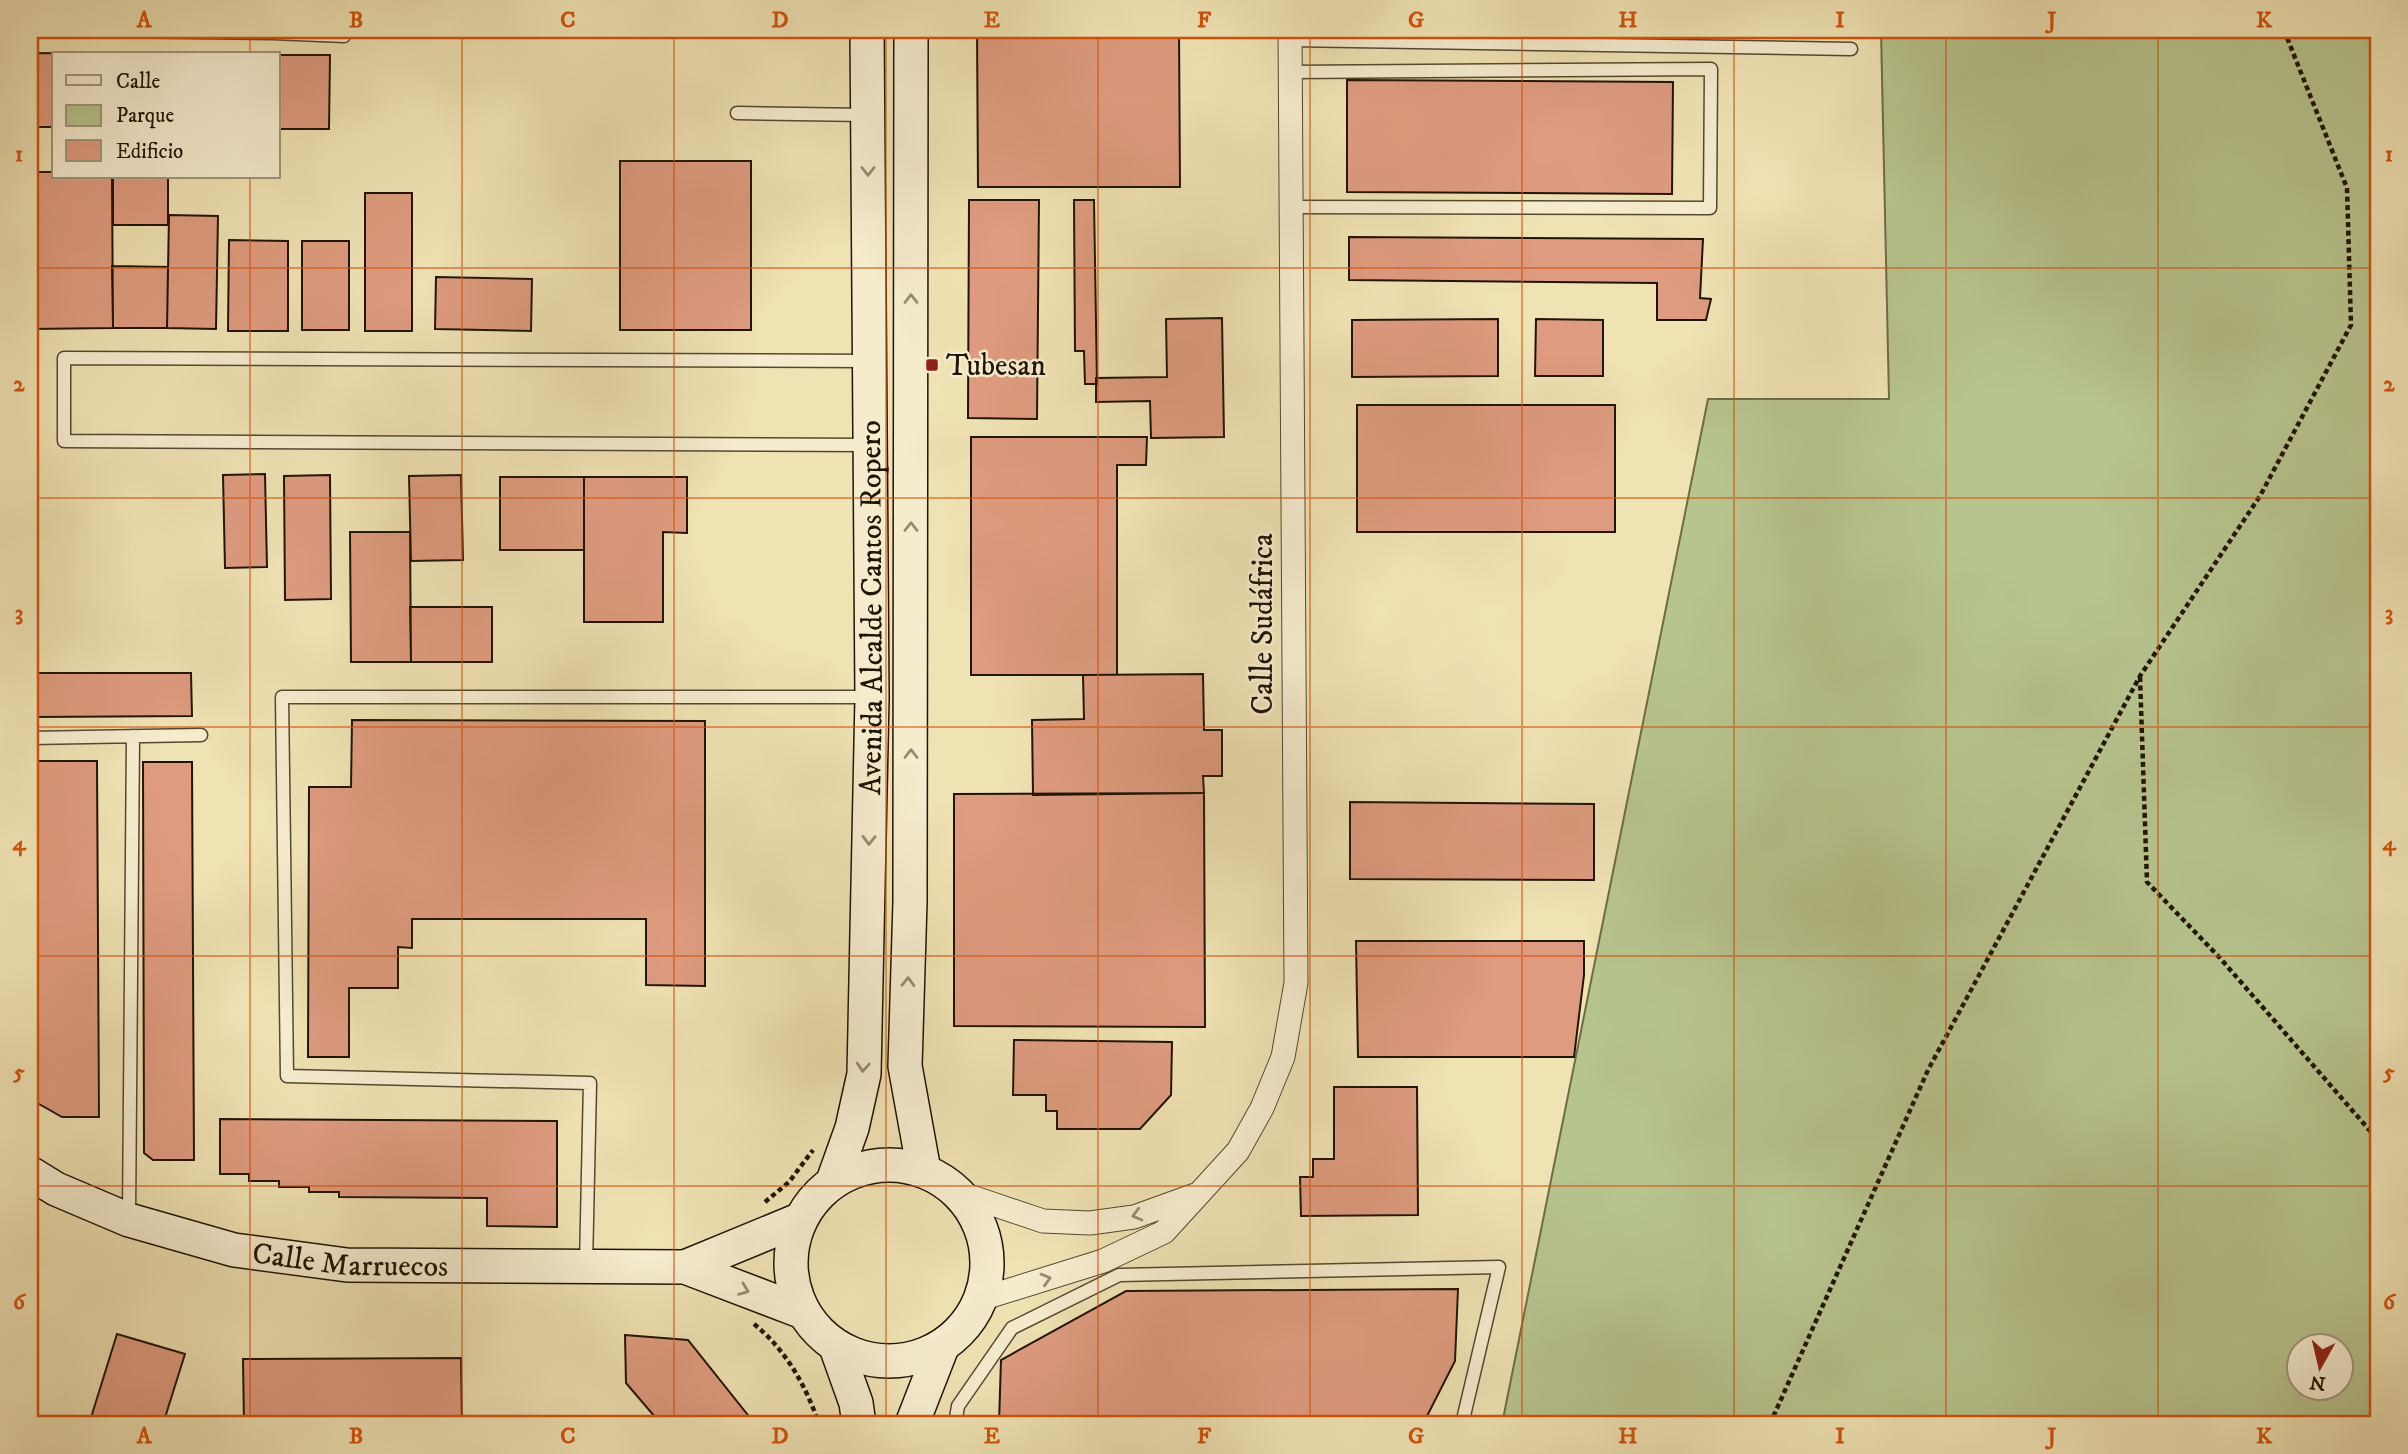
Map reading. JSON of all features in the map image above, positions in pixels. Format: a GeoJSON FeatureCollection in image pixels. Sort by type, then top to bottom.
{"type":"FeatureCollection","features":[{"type":"Feature","properties":{"kind":"main road","name":"Avenida Alcalde Cantos Ropero"},"geometry":{"type":"LineString","coordinates":[[833,1181],[852,1128],[864,1074],[872,697],[867,30]]}},
{"type":"Feature","properties":{"kind":"main road","name":"Avenida Alcalde Cantos Ropero"},"geometry":{"type":"LineString","coordinates":[[911,30],[911,902],[905,1066],[924,1171]]}},
{"type":"Feature","properties":{"kind":"main road"},"geometry":{"type":"LineString","coordinates":[[893,1164],[924,1171],[942,1179],[975,1214],[986,1242],[988,1271],[981,1299],[965,1326],[942,1347],[917,1358],[889,1362],[862,1358],[836,1347],[818,1332],[803,1312],[791,1283],[790,1251],[799,1220],[814,1198],[833,1181],[862,1168],[893,1164]]}},
{"type":"Feature","properties":{"kind":"main road","name":"Calle Marruecos"},"geometry":{"type":"LineString","coordinates":[[30,1173],[57,1189],[129,1220],[233,1250],[347,1265],[685,1267],[803,1312]]}},
{"type":"Feature","properties":{"kind":"main road","name":"Calle Marruecos"},"geometry":{"type":"LineString","coordinates":[[685,1267],[799,1220]]}},
{"type":"Feature","properties":{"kind":"main road"},"geometry":{"type":"LineString","coordinates":[[836,1347],[856,1403],[859,1424]]}},
{"type":"Feature","properties":{"kind":"main road"},"geometry":{"type":"LineString","coordinates":[[912,1424],[942,1347]]}},
{"type":"Feature","properties":{"kind":"street","name":"Calle Sudáfrica"},"geometry":{"type":"LineString","coordinates":[[981,1299],[1103,1261],[1164,1232],[1238,1151],[1262,1108],[1283,1057],[1296,983],[1290,35]]}},
{"type":"Feature","properties":{"kind":"street","name":"Calle Sudáfrica"},"geometry":{"type":"LineString","coordinates":[[957,1192],[1043,1221],[1090,1223],[1134,1217],[1202,1193]]}},
{"type":"Feature","properties":{"kind":"lane"},"geometry":{"type":"LineString","coordinates":[[30,30],[273,31],[344,36]]}},
{"type":"Feature","properties":{"kind":"lane"},"geometry":{"type":"LineString","coordinates":[[1290,35],[1851,49]]}},
{"type":"Feature","properties":{"kind":"lane"},"geometry":{"type":"LineString","coordinates":[[1291,72],[1711,69],[1710,208],[1291,207]]}},
{"type":"Feature","properties":{"kind":"lane"},"geometry":{"type":"LineString","coordinates":[[737,113],[867,115]]}},
{"type":"Feature","properties":{"kind":"lane"},"geometry":{"type":"LineString","coordinates":[[869,362],[64,358],[64,441],[870,444]]}},
{"type":"Feature","properties":{"kind":"lane"},"geometry":{"type":"LineString","coordinates":[[586,1266],[590,1083],[287,1076],[282,697],[872,697]]}},
{"type":"Feature","properties":{"kind":"lane"},"geometry":{"type":"LineString","coordinates":[[129,1220],[133,736]]}},
{"type":"Feature","properties":{"kind":"lane"},"geometry":{"type":"LineString","coordinates":[[30,738],[201,736]]}},
{"type":"Feature","properties":{"kind":"lane"},"geometry":{"type":"LineString","coordinates":[[956,1424],[958,1406],[1012,1328],[1119,1275],[1499,1267],[1462,1424]]}},
{"type":"Feature","properties":{"kind":"path"},"geometry":{"type":"LineString","coordinates":[[1770,1424],[1928,1070],[2140,676],[2260,496],[2351,325],[2347,188],[2284,30]]}},
{"type":"Feature","properties":{"kind":"path"},"geometry":{"type":"LineString","coordinates":[[2140,676],[2147,882],[2220,958],[2378,1140]]}},
{"type":"Feature","properties":{"kind":"green space"},"geometry":{"type":"Polygon","coordinates":[[[1881,30],[2378,30],[2378,1424],[1502,1424],[1708,399],[1889,399],[1881,30]]]}},
{"type":"Feature","properties":{"kind":"building"},"geometry":{"type":"Polygon","coordinates":[[[977,30],[1179,30],[1180,187],[978,187],[977,30]]]}},
{"type":"Feature","properties":{"kind":"building"},"geometry":{"type":"Polygon","coordinates":[[[30,53],[52,53],[52,127],[30,127],[30,53]]]}},
{"type":"Feature","properties":{"kind":"building"},"geometry":{"type":"Polygon","coordinates":[[[280,55],[330,55],[329,129],[280,129],[280,55]]]}},
{"type":"Feature","properties":{"kind":"building"},"geometry":{"type":"Polygon","coordinates":[[[1347,80],[1673,82],[1672,194],[1347,192],[1347,80]]]}},
{"type":"Feature","properties":{"kind":"building"},"geometry":{"type":"Polygon","coordinates":[[[620,161],[751,161],[751,330],[620,330],[620,161]]]}},
{"type":"Feature","properties":{"kind":"building"},"geometry":{"type":"Polygon","coordinates":[[[30,172],[52,172],[52,178],[112,178],[113,328],[30,329],[30,172]]]}},
{"type":"Feature","properties":{"kind":"building"},"geometry":{"type":"Polygon","coordinates":[[[113,178],[168,178],[168,225],[113,225],[113,178]]]}},
{"type":"Feature","properties":{"kind":"building"},"geometry":{"type":"Polygon","coordinates":[[[365,193],[412,193],[412,331],[365,331],[365,193]]]}},
{"type":"Feature","properties":{"kind":"building"},"geometry":{"type":"Polygon","coordinates":[[[969,200],[1039,200],[1037,419],[968,418],[969,200]]]}},
{"type":"Feature","properties":{"kind":"building"},"geometry":{"type":"Polygon","coordinates":[[[1074,200],[1094,200],[1097,384],[1085,384],[1084,351],[1075,351],[1074,200]]]}},
{"type":"Feature","properties":{"kind":"building"},"geometry":{"type":"Polygon","coordinates":[[[169,215],[218,216],[216,329],[167,328],[169,215]]]}},
{"type":"Feature","properties":{"kind":"building"},"geometry":{"type":"Polygon","coordinates":[[[1349,237],[1703,239],[1700,298],[1711,299],[1706,320],[1657,320],[1657,283],[1349,280],[1349,237]]]}},
{"type":"Feature","properties":{"kind":"building"},"geometry":{"type":"Polygon","coordinates":[[[229,240],[288,241],[288,331],[228,331],[229,240]]]}},
{"type":"Feature","properties":{"kind":"building"},"geometry":{"type":"Polygon","coordinates":[[[302,241],[349,241],[349,330],[302,330],[302,241]]]}},
{"type":"Feature","properties":{"kind":"building"},"geometry":{"type":"Polygon","coordinates":[[[112,266],[168,267],[167,328],[113,328],[112,266]]]}},
{"type":"Feature","properties":{"kind":"building"},"geometry":{"type":"Polygon","coordinates":[[[436,277],[532,279],[531,331],[435,329],[436,277]]]}},
{"type":"Feature","properties":{"kind":"building"},"geometry":{"type":"Polygon","coordinates":[[[1222,318],[1224,437],[1151,438],[1150,401],[1096,402],[1096,378],[1167,377],[1166,319],[1222,318]]]}},
{"type":"Feature","properties":{"kind":"building"},"geometry":{"type":"Polygon","coordinates":[[[1498,319],[1498,376],[1352,377],[1352,320],[1498,319]]]}},
{"type":"Feature","properties":{"kind":"building"},"geometry":{"type":"Polygon","coordinates":[[[1536,319],[1603,320],[1603,376],[1535,376],[1536,319]]]}},
{"type":"Feature","properties":{"kind":"building"},"geometry":{"type":"Polygon","coordinates":[[[1357,405],[1615,405],[1615,532],[1357,532],[1357,405]]]}},
{"type":"Feature","properties":{"kind":"building"},"geometry":{"type":"Polygon","coordinates":[[[971,437],[1147,437],[1146,465],[1117,465],[1117,675],[971,675],[971,437]]]}},
{"type":"Feature","properties":{"kind":"building"},"geometry":{"type":"Polygon","coordinates":[[[265,474],[267,567],[225,568],[223,475],[265,474]]]}},
{"type":"Feature","properties":{"kind":"building"},"geometry":{"type":"Polygon","coordinates":[[[330,475],[331,599],[285,600],[284,476],[330,475]]]}},
{"type":"Feature","properties":{"kind":"building"},"geometry":{"type":"Polygon","coordinates":[[[461,475],[463,560],[411,561],[409,476],[461,475]]]}},
{"type":"Feature","properties":{"kind":"building"},"geometry":{"type":"Polygon","coordinates":[[[500,477],[584,477],[584,550],[500,550],[500,477]]]}},
{"type":"Feature","properties":{"kind":"building"},"geometry":{"type":"Polygon","coordinates":[[[584,477],[687,477],[687,533],[663,532],[663,622],[584,622],[584,477]]]}},
{"type":"Feature","properties":{"kind":"building"},"geometry":{"type":"Polygon","coordinates":[[[350,532],[410,532],[411,662],[351,662],[350,532]]]}},
{"type":"Feature","properties":{"kind":"building"},"geometry":{"type":"Polygon","coordinates":[[[410,607],[492,607],[492,662],[411,662],[410,607]]]}},
{"type":"Feature","properties":{"kind":"building"},"geometry":{"type":"Polygon","coordinates":[[[34,673],[191,673],[192,716],[34,717],[34,673]]]}},
{"type":"Feature","properties":{"kind":"building"},"geometry":{"type":"Polygon","coordinates":[[[1203,674],[1204,730],[1222,730],[1222,776],[1203,776],[1204,793],[1033,795],[1032,720],[1084,719],[1083,675],[1203,674]]]}},
{"type":"Feature","properties":{"kind":"building"},"geometry":{"type":"Polygon","coordinates":[[[352,720],[705,721],[705,986],[646,985],[646,919],[412,919],[412,948],[398,947],[398,988],[349,988],[349,1057],[308,1057],[309,787],[351,787],[352,720]]]}},
{"type":"Feature","properties":{"kind":"building"},"geometry":{"type":"Polygon","coordinates":[[[30,761],[97,761],[99,1117],[62,1117],[32,1100],[30,761]]]}},
{"type":"Feature","properties":{"kind":"building"},"geometry":{"type":"Polygon","coordinates":[[[143,762],[192,762],[194,1160],[153,1160],[144,1153],[143,762]]]}},
{"type":"Feature","properties":{"kind":"building"},"geometry":{"type":"Polygon","coordinates":[[[1204,793],[1205,1027],[954,1026],[954,794],[1204,793]]]}},
{"type":"Feature","properties":{"kind":"building"},"geometry":{"type":"Polygon","coordinates":[[[1350,802],[1594,804],[1594,880],[1350,879],[1350,802]]]}},
{"type":"Feature","properties":{"kind":"building"},"geometry":{"type":"Polygon","coordinates":[[[1356,941],[1584,941],[1584,975],[1574,1057],[1358,1057],[1356,941]]]}},
{"type":"Feature","properties":{"kind":"building"},"geometry":{"type":"Polygon","coordinates":[[[1014,1040],[1172,1042],[1171,1095],[1140,1129],[1057,1129],[1057,1111],[1046,1111],[1046,1095],[1013,1095],[1014,1040]]]}},
{"type":"Feature","properties":{"kind":"building"},"geometry":{"type":"Polygon","coordinates":[[[1334,1087],[1417,1087],[1418,1215],[1301,1216],[1300,1177],[1313,1177],[1313,1159],[1334,1159],[1334,1087]]]}},
{"type":"Feature","properties":{"kind":"building"},"geometry":{"type":"Polygon","coordinates":[[[220,1119],[557,1121],[557,1227],[487,1226],[487,1198],[339,1197],[339,1192],[309,1192],[309,1187],[279,1187],[279,1181],[249,1181],[249,1174],[220,1174],[220,1119]]]}},
{"type":"Feature","properties":{"kind":"building"},"geometry":{"type":"Polygon","coordinates":[[[1458,1289],[1455,1361],[1423,1424],[999,1424],[1001,1360],[1126,1291],[1458,1289]]]}},
{"type":"Feature","properties":{"kind":"building"},"geometry":{"type":"Polygon","coordinates":[[[117,1334],[185,1354],[163,1424],[89,1424],[117,1334]]]}},
{"type":"Feature","properties":{"kind":"building"},"geometry":{"type":"Polygon","coordinates":[[[625,1335],[688,1340],[755,1424],[661,1424],[626,1383],[625,1335]]]}},
{"type":"Feature","properties":{"kind":"building"},"geometry":{"type":"Polygon","coordinates":[[[461,1358],[462,1424],[244,1424],[243,1359],[461,1358]]]}},
{"type":"Feature","properties":{"kind":"place","name":"Tubesan"},"geometry":{"type":"Point","coordinates":[932,365]}}]}
